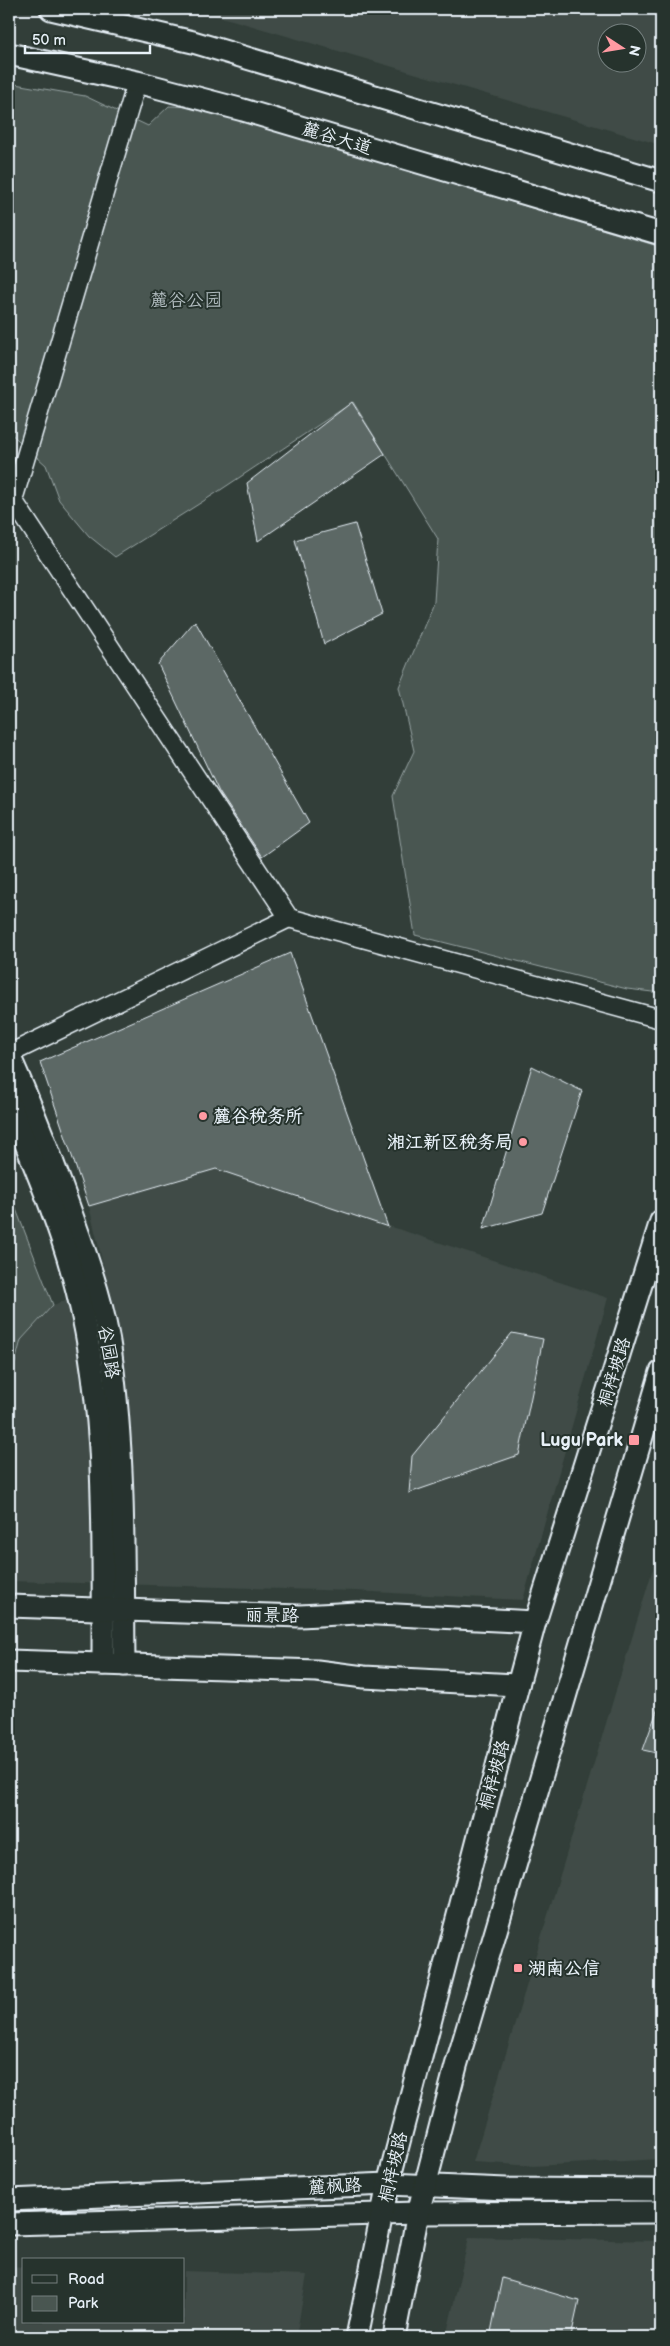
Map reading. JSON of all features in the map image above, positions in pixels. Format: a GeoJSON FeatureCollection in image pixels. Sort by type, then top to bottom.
{"type":"FeatureCollection","features":[{"type":"Feature","properties":{"kind":"main road"},"geometry":{"type":"LineString","coordinates":[[51,9],[193,42],[661,181]]}},
{"type":"Feature","properties":{"kind":"main road","name":"麓谷大道"},"geometry":{"type":"LineString","coordinates":[[9,54],[138,82],[243,110],[661,234]]}},
{"type":"Feature","properties":{"kind":"main road","name":"谷园路"},"geometry":{"type":"LineString","coordinates":[[9,1054],[66,1198],[90,1266],[103,1313],[111,1354],[117,1416],[113,1665]]}},
{"type":"Feature","properties":{"kind":"main road","name":"谷园路"},"geometry":{"type":"LineString","coordinates":[[9,1102],[51,1210],[72,1272],[90,1356],[98,1427],[113,1610]]}},
{"type":"Feature","properties":{"kind":"main road","name":"桐梓坡路"},"geometry":{"type":"LineString","coordinates":[[356,2337],[388,2184],[535,1622],[661,1221]]}},
{"type":"Feature","properties":{"kind":"main road","name":"桐梓坡路"},"geometry":{"type":"LineString","coordinates":[[394,2337],[418,2213],[459,2057],[661,1372]]}},
{"type":"Feature","properties":{"kind":"main road","name":"丽景路"},"geometry":{"type":"LineString","coordinates":[[9,1606],[300,1616],[357,1613],[535,1622]]}},
{"type":"Feature","properties":{"kind":"main road"},"geometry":{"type":"LineString","coordinates":[[9,1661],[317,1671],[364,1677],[518,1685]]}},
{"type":"Feature","properties":{"kind":"main road","name":"麓枫路"},"geometry":{"type":"LineString","coordinates":[[9,2200],[388,2184],[425,2187],[661,2190]]}},
{"type":"Feature","properties":{"kind":"main road"},"geometry":{"type":"LineString","coordinates":[[9,2224],[418,2213],[661,2212]]}},
{"type":"Feature","properties":{"kind":"street"},"geometry":{"type":"LineString","coordinates":[[138,82],[13,500],[289,918]]}},
{"type":"Feature","properties":{"kind":"street"},"geometry":{"type":"LineString","coordinates":[[9,1054],[289,918],[661,1019]]}},
{"type":"Feature","properties":{"kind":"shaded area"},"geometry":{"type":"Polygon","coordinates":[[[189,9],[661,9],[661,145],[232,20],[189,9]]]}},
{"type":"Feature","properties":{"kind":"shaded area"},"geometry":{"type":"Polygon","coordinates":[[[216,1169],[608,1298],[523,1600],[355,1591],[9,1581],[9,1385],[21,1340],[53,1305],[108,1286],[89,1206],[216,1169]]]}},
{"type":"Feature","properties":{"kind":"shaded area"},"geometry":{"type":"Polygon","coordinates":[[[661,1542],[661,2159],[533,2166],[473,2162],[661,1542]]]}},
{"type":"Feature","properties":{"kind":"shaded area"},"geometry":{"type":"Polygon","coordinates":[[[469,2237],[661,2241],[661,2337],[446,2337],[469,2237]]]}},
{"type":"Feature","properties":{"kind":"shaded area"},"geometry":{"type":"Polygon","coordinates":[[[9,2266],[22,2267],[22,2324],[185,2324],[185,2271],[307,2275],[296,2337],[9,2337],[9,2266]]]}},
{"type":"Feature","properties":{"kind":"green space","name":"麓谷公园"},"geometry":{"type":"Polygon","coordinates":[[[9,83],[85,96],[148,126],[169,106],[197,107],[661,247],[661,993],[627,989],[415,935],[393,796],[414,751],[399,687],[434,602],[438,539],[353,402],[213,495],[115,557],[89,536],[59,500],[46,465],[9,432],[9,83]]]}},
{"type":"Feature","properties":{"kind":"green space"},"geometry":{"type":"Polygon","coordinates":[[[9,1191],[53,1305],[21,1340],[9,1385],[9,1191]]]}},
{"type":"Feature","properties":{"kind":"building"},"geometry":{"type":"Polygon","coordinates":[[[352,402],[385,454],[258,541],[247,483],[352,402]]]}},
{"type":"Feature","properties":{"kind":"building"},"geometry":{"type":"Polygon","coordinates":[[[355,524],[382,614],[324,644],[295,540],[355,524]]]}},
{"type":"Feature","properties":{"kind":"building"},"geometry":{"type":"Polygon","coordinates":[[[195,621],[309,823],[262,857],[219,792],[158,664],[195,621]]]}},
{"type":"Feature","properties":{"kind":"building","name":"麓谷税务所"},"geometry":{"type":"Polygon","coordinates":[[[290,953],[388,1227],[216,1169],[89,1206],[40,1062],[290,953]]]}},
{"type":"Feature","properties":{"kind":"building"},"geometry":{"type":"Polygon","coordinates":[[[532,1066],[582,1091],[542,1213],[483,1229],[532,1066]]]}},
{"type":"Feature","properties":{"kind":"building"},"geometry":{"type":"Polygon","coordinates":[[[512,1333],[543,1339],[519,1455],[409,1493],[412,1456],[512,1333]]]}},
{"type":"Feature","properties":{"kind":"building"},"geometry":{"type":"Polygon","coordinates":[[[659,1705],[661,1706],[661,1754],[643,1750],[659,1705]]]}},
{"type":"Feature","properties":{"kind":"building"},"geometry":{"type":"Polygon","coordinates":[[[502,2278],[579,2301],[571,2337],[490,2337],[502,2278]]]}},
{"type":"Feature","properties":{"kind":"place","name":"麓谷税务所"},"geometry":{"type":"Point","coordinates":[203,1116]}},
{"type":"Feature","properties":{"kind":"place","name":"湘江新区税务局"},"geometry":{"type":"Point","coordinates":[523,1142]}},
{"type":"Feature","properties":{"kind":"place","name":"Lugu Park"},"geometry":{"type":"Point","coordinates":[634,1440]}},
{"type":"Feature","properties":{"kind":"place","name":"湖南公信"},"geometry":{"type":"Point","coordinates":[518,1968]}}]}
